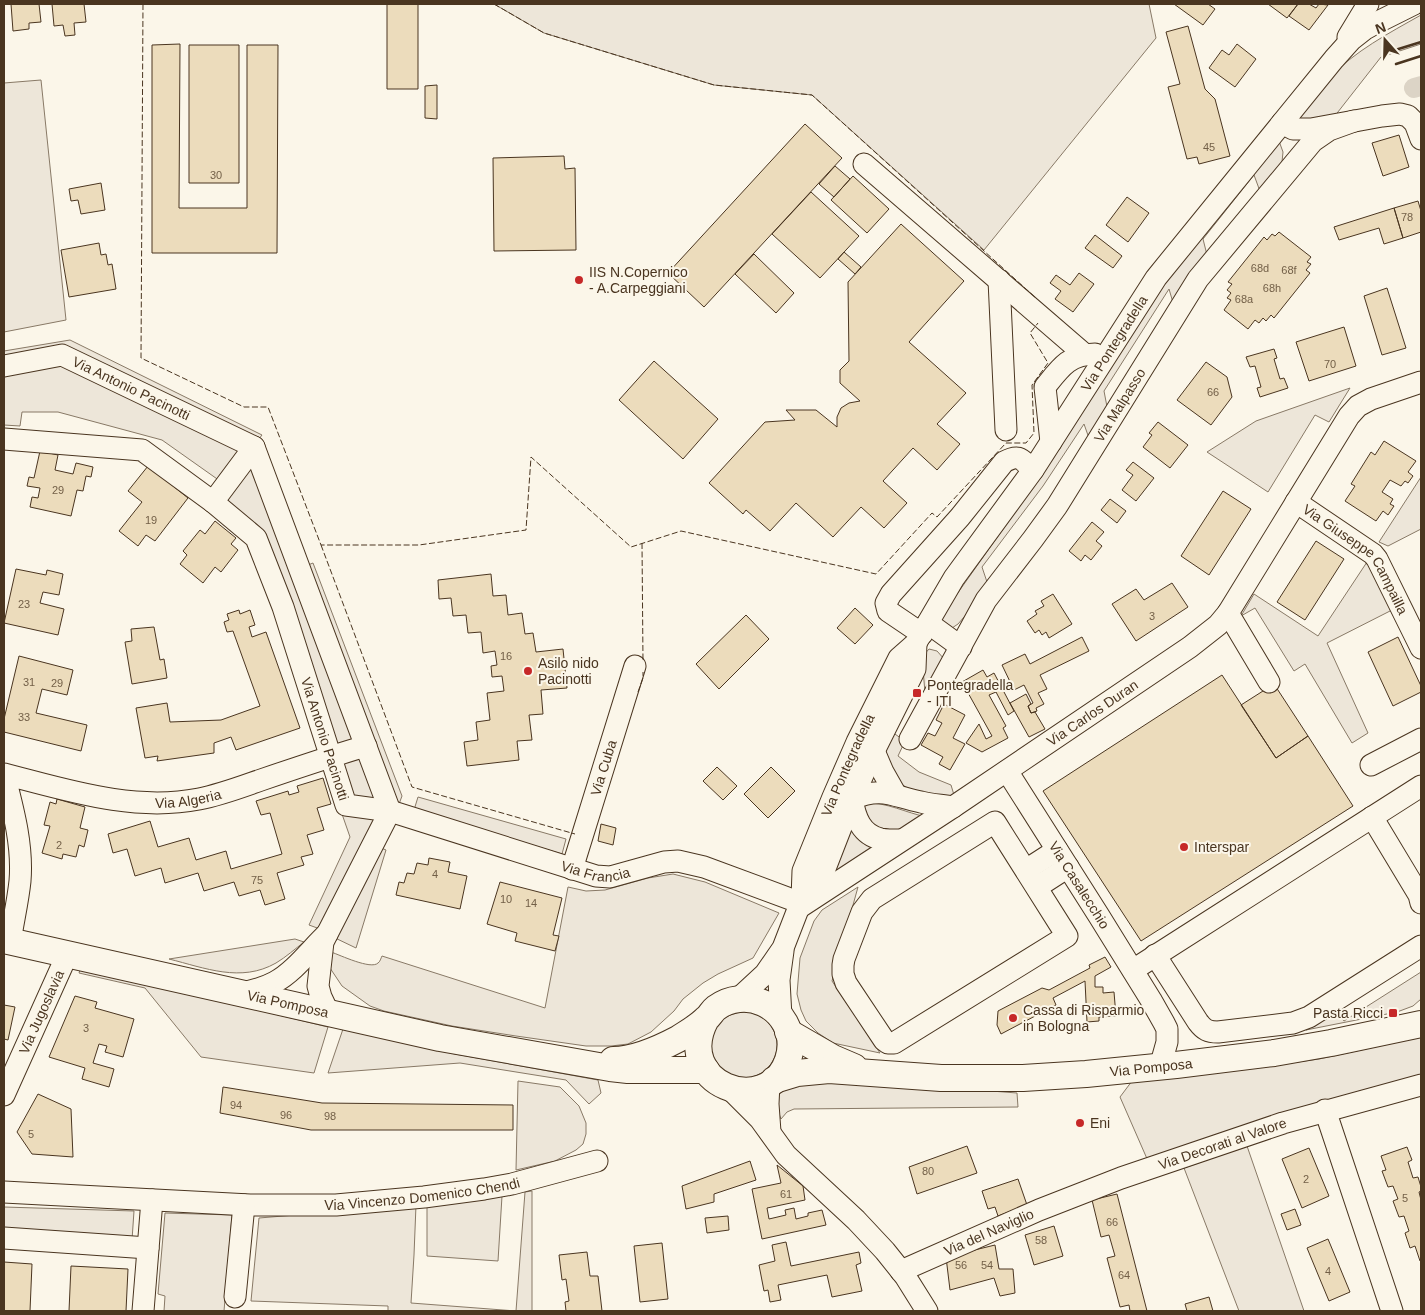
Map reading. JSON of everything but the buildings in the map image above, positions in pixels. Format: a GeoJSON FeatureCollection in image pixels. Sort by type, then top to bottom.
{"type":"FeatureCollection","features":[{"type":"Feature","properties":{"kind":"main road","name":"Via Pomposa"},"geometry":{"type":"LineString","coordinates":[[7,941],[440,1038],[628,1070],[706,1070]]}},
{"type":"Feature","properties":{"kind":"main road","name":"Via Pomposa"},"geometry":{"type":"LineString","coordinates":[[574,1062],[619,1060],[645,1053],[678,1038],[706,1019],[714,1010],[726,1002],[738,999],[752,999],[770,1006],[785,1024],[833,1058],[876,1074]]}},
{"type":"Feature","properties":{"kind":"main road"},"geometry":{"type":"LineString","coordinates":[[706,1019],[701,1028],[698,1045],[700,1057],[706,1070],[714,1080],[730,1089]]}},
{"type":"Feature","properties":{"kind":"main road","name":"Via Pomposa"},"geometry":{"type":"LineString","coordinates":[[730,1089],[753,1090],[772,1081],[797,1073],[829,1070],[941,1078],[1023,1078],[1160,1067],[1274,1053],[1375,1035],[1419,1023]]}},
{"type":"Feature","properties":{"kind":"main road"},"geometry":{"type":"LineString","coordinates":[[772,1081],[782,1072],[789,1056],[790,1039],[785,1024]]}},
{"type":"Feature","properties":{"kind":"street","name":"Via Pontegradella"},"geometry":{"type":"LineString","coordinates":[[1334,59],[1368,4]]}},
{"type":"Feature","properties":{"kind":"street","name":"Via Pontegradella"},"geometry":{"type":"LineString","coordinates":[[844,795],[857,742],[899,658],[922,633],[954,578],[1033,470],[1156,278],[1334,59],[1358,35],[1374,24],[1400,8],[1414,4]]}},
{"type":"Feature","properties":{"kind":"street","name":"Via Malpasso"},"geometry":{"type":"LineString","coordinates":[[1282,123],[1293,129],[1304,129],[1395,113],[1405,114],[1415,123],[1421,139]]}},
{"type":"Feature","properties":{"kind":"street","name":"Via Malpasso"},"geometry":{"type":"LineString","coordinates":[[910,739],[986,600],[1057,506],[1198,279],[1319,136],[1354,120]]}},
{"type":"Feature","properties":{"kind":"street"},"geometry":{"type":"LineString","coordinates":[[1282,123],[1290,148],[1288,171]]}},
{"type":"Feature","properties":{"kind":"street"},"geometry":{"type":"LineString","coordinates":[[864,164],[1084,354]]}},
{"type":"Feature","properties":{"kind":"street"},"geometry":{"type":"LineString","coordinates":[[999,280],[1006,430]]}},
{"type":"Feature","properties":{"kind":"street"},"geometry":{"type":"LineString","coordinates":[[1051,442],[1045,387],[1060,368],[1072,358],[1084,354],[1108,354]]}},
{"type":"Feature","properties":{"kind":"street","name":"Via Antonio Pacinotti"},"geometry":{"type":"LineString","coordinates":[[4,366],[62,355],[254,447]]}},
{"type":"Feature","properties":{"kind":"street","name":"Via Carlos Duran"},"geometry":{"type":"LineString","coordinates":[[801,903],[953,807],[1190,647],[1218,625],[1228,614],[1348,416],[1358,406],[1371,399],[1421,382]]}},
{"type":"Feature","properties":{"kind":"street"},"geometry":{"type":"LineString","coordinates":[[4,439],[142,450],[213,502],[254,447]]}},
{"type":"Feature","properties":{"kind":"street"},"geometry":{"type":"LineString","coordinates":[[254,447],[390,811],[324,942],[320,960],[318,986],[329,1014]]}},
{"type":"Feature","properties":{"kind":"street"},"geometry":{"type":"LineString","coordinates":[[961,647],[922,633],[888,611],[886,603],[891,594],[960,517],[1004,462],[1012,457],[1019,458],[1033,470]]}},
{"type":"Feature","properties":{"kind":"street","name":"Via Antonio Pacinotti"},"geometry":{"type":"LineString","coordinates":[[213,502],[256,538],[283,607],[346,805],[390,811]]}},
{"type":"Feature","properties":{"kind":"street","name":"Via Giuseppe Campailla"},"geometry":{"type":"LineString","coordinates":[[1296,502],[1377,559],[1421,648]]}},
{"type":"Feature","properties":{"kind":"street"},"geometry":{"type":"LineString","coordinates":[[960,517],[983,539]]}},
{"type":"Feature","properties":{"kind":"street"},"geometry":{"type":"LineString","coordinates":[[1228,614],[1269,682]]}},
{"type":"Feature","properties":{"kind":"street"},"geometry":{"type":"LineString","coordinates":[[290,630],[319,620]]}},
{"type":"Feature","properties":{"kind":"street","name":"Via Pontegradella"},"geometry":{"type":"LineString","coordinates":[[738,999],[765,974],[783,948],[801,903],[803,871],[844,795],[874,751],[915,669],[922,633]]}},
{"type":"Feature","properties":{"kind":"street","name":"Via Cuba"},"geometry":{"type":"LineString","coordinates":[[572,869],[635,666]]}},
{"type":"Feature","properties":{"kind":"street"},"geometry":{"type":"LineString","coordinates":[[1371,765],[1421,739]]}},
{"type":"Feature","properties":{"kind":"street","name":"Via Algeria"},"geometry":{"type":"LineString","coordinates":[[4,774],[106,798],[145,803],[164,803],[200,799],[366,746]]}},
{"type":"Feature","properties":{"kind":"street"},"geometry":{"type":"LineString","coordinates":[[874,751],[896,795]]}},
{"type":"Feature","properties":{"kind":"street","name":"Via Casalecchio"},"geometry":{"type":"LineString","coordinates":[[1006,771],[1152,1000]]}},
{"type":"Feature","properties":{"kind":"street"},"geometry":{"type":"LineString","coordinates":[[4,774],[14,811],[20,852],[20,880],[7,941]]}},
{"type":"Feature","properties":{"kind":"street"},"geometry":{"type":"LineString","coordinates":[[1132,970],[1421,786]]}},
{"type":"Feature","properties":{"kind":"street"},"geometry":{"type":"LineString","coordinates":[[901,840],[881,839],[871,836],[857,822],[844,795],[874,792],[953,807]]}},
{"type":"Feature","properties":{"kind":"street","name":"Via Francia"},"geometry":{"type":"LineString","coordinates":[[390,811],[596,876],[610,877],[664,862],[686,862],[801,903]]}},
{"type":"Feature","properties":{"kind":"street"},"geometry":{"type":"LineString","coordinates":[[1372,817],[1420,897]]}},
{"type":"Feature","properties":{"kind":"street"},"geometry":{"type":"LineString","coordinates":[[995,822],[1031,879],[1067,936],[894,1043],[888,1043],[884,1040],[846,983],[843,974],[844,959],[866,906],[872,900],[995,822]]}},
{"type":"Feature","properties":{"kind":"street"},"geometry":{"type":"LineString","coordinates":[[1031,879],[1062,859]]}},
{"type":"Feature","properties":{"kind":"street"},"geometry":{"type":"LineString","coordinates":[[238,994],[256,990],[276,982],[327,933]]}},
{"type":"Feature","properties":{"kind":"street"},"geometry":{"type":"LineString","coordinates":[[1155,955],[1198,1022],[1209,1032],[1218,1032],[1293,1023],[1309,1017],[1421,946]]}},
{"type":"Feature","properties":{"kind":"street","name":"Via Pontegradella"},"geometry":{"type":"LineString","coordinates":[[783,948],[779,980],[785,1024]]}},
{"type":"Feature","properties":{"kind":"street","name":"Via Jugoslavia"},"geometry":{"type":"LineString","coordinates":[[4,1095],[67,955]]}},
{"type":"Feature","properties":{"kind":"street"},"geometry":{"type":"LineString","coordinates":[[1160,1067],[1166,1046],[1167,1029],[1152,1000],[1174,986]]}},
{"type":"Feature","properties":{"kind":"street"},"geometry":{"type":"LineString","coordinates":[[770,1132],[768,1104],[772,1081]]}},
{"type":"Feature","properties":{"kind":"street","name":"Via Decorati al Valore"},"geometry":{"type":"LineString","coordinates":[[1077,1194],[1283,1122],[1421,1085]]}},
{"type":"Feature","properties":{"kind":"street"},"geometry":{"type":"LineString","coordinates":[[730,1089],[760,1119],[786,1155],[856,1220],[885,1251],[901,1271],[927,1311]]}},
{"type":"Feature","properties":{"kind":"street"},"geometry":{"type":"LineString","coordinates":[[1325,1110],[1392,1311]]}},
{"type":"Feature","properties":{"kind":"street","name":"Via Vincenzo Domenico Chendi"},"geometry":{"type":"LineString","coordinates":[[4,1192],[244,1205],[336,1205],[424,1197],[512,1184],[597,1161]]}},
{"type":"Feature","properties":{"kind":"street","name":"Via del Naviglio"},"geometry":{"type":"LineString","coordinates":[[901,1271],[1077,1194]]}},
{"type":"Feature","properties":{"kind":"street"},"geometry":{"type":"LineString","coordinates":[[143,1311],[152,1200]]}},
{"type":"Feature","properties":{"kind":"street"},"geometry":{"type":"LineString","coordinates":[[235,1297],[244,1205]]}},
{"type":"Feature","properties":{"kind":"street"},"geometry":{"type":"LineString","coordinates":[[4,1238],[148,1248]]}},
{"type":"Feature","properties":{"kind":"shaded area"},"geometry":{"type":"Polygon","coordinates":[[[494,4],[1149,4],[1156,38],[984,250],[812,95],[714,85],[544,33],[494,4]]]}},
{"type":"Feature","properties":{"kind":"shaded area"},"geometry":{"type":"Polygon","coordinates":[[[1421,15],[1421,44],[1381,57],[1334,117],[1302,124],[1299,118],[1325,83],[1339,68],[1373,43],[1421,15]]]}},
{"type":"Feature","properties":{"kind":"shaded area"},"geometry":{"type":"Polygon","coordinates":[[[41,80],[66,320],[4,332],[4,83],[41,80]]]}},
{"type":"Feature","properties":{"kind":"shaded area"},"geometry":{"type":"Polygon","coordinates":[[[1279,141],[1283,152],[1282,162],[1261,194],[1254,175],[1203,239],[1208,259],[1174,306],[1169,289],[1104,391],[1108,412],[1090,441],[1084,424],[1043,486],[982,567],[989,588],[958,624],[949,630],[940,618],[1054,457],[1164,282],[1279,141]]]}},
{"type":"Feature","properties":{"kind":"shaded area"},"geometry":{"type":"Polygon","coordinates":[[[70,340],[262,435],[255,444],[65,350],[4,361],[4,351],[70,340]]]}},
{"type":"Feature","properties":{"kind":"shaded area"},"geometry":{"type":"Polygon","coordinates":[[[63,364],[240,451],[220,481],[162,440],[58,412],[22,412],[20,426],[4,425],[4,374],[63,364]]]}},
{"type":"Feature","properties":{"kind":"shaded area"},"geometry":{"type":"Polygon","coordinates":[[[1350,388],[1329,422],[1315,415],[1268,492],[1207,452],[1256,421],[1350,388]]]}},
{"type":"Feature","properties":{"kind":"shaded area"},"geometry":{"type":"Polygon","coordinates":[[[253,457],[360,742],[336,749],[287,599],[223,501],[253,457]]]}},
{"type":"Feature","properties":{"kind":"shaded area"},"geometry":{"type":"Polygon","coordinates":[[[1421,477],[1421,529],[1388,546],[1379,542],[1421,477]]]}},
{"type":"Feature","properties":{"kind":"shaded area"},"geometry":{"type":"Polygon","coordinates":[[[1367,562],[1392,610],[1327,643],[1368,733],[1352,743],[1305,664],[1294,671],[1255,608],[1241,616],[1254,594],[1318,636],[1367,562]]]}},
{"type":"Feature","properties":{"kind":"shaded area"},"geometry":{"type":"Polygon","coordinates":[[[313,563],[402,796],[399,804],[390,801],[303,567],[313,563]]]}},
{"type":"Feature","properties":{"kind":"shaded area"},"geometry":{"type":"Polygon","coordinates":[[[929,649],[937,651],[945,660],[925,693],[922,657],[929,649]]]}},
{"type":"Feature","properties":{"kind":"shaded area"},"geometry":{"type":"Polygon","coordinates":[[[892,732],[905,741],[898,756],[919,772],[951,785],[954,795],[936,798],[914,792],[898,782],[883,751],[892,732]]]}},
{"type":"Feature","properties":{"kind":"shaded area"},"geometry":{"type":"Polygon","coordinates":[[[363,756],[380,802],[352,799],[341,762],[363,756]]]}},
{"type":"Feature","properties":{"kind":"shaded area"},"geometry":{"type":"Polygon","coordinates":[[[418,797],[566,839],[562,854],[414,810],[418,797]]]}},
{"type":"Feature","properties":{"kind":"shaded area"},"geometry":{"type":"Polygon","coordinates":[[[865,803],[889,806],[927,817],[901,833],[875,832],[856,810],[865,803]]]}},
{"type":"Feature","properties":{"kind":"shaded area"},"geometry":{"type":"Polygon","coordinates":[[[342,814],[380,819],[320,929],[309,925],[350,837],[342,814]]]}},
{"type":"Feature","properties":{"kind":"shaded area"},"geometry":{"type":"Polygon","coordinates":[[[849,824],[855,834],[863,840],[873,845],[884,847],[827,879],[849,824]]]}},
{"type":"Feature","properties":{"kind":"shaded area"},"geometry":{"type":"Polygon","coordinates":[[[379,847],[386,850],[356,948],[331,936],[379,847]]]}},
{"type":"Feature","properties":{"kind":"shaded area"},"geometry":{"type":"Polygon","coordinates":[[[673,874],[705,882],[779,913],[753,958],[703,983],[683,999],[674,1011],[651,1032],[628,1044],[586,1046],[452,1026],[384,1011],[370,1006],[342,986],[330,968],[331,952],[369,965],[378,963],[382,956],[545,1008],[568,887],[586,891],[605,890],[648,878],[673,874]]]}},
{"type":"Feature","properties":{"kind":"shaded area"},"geometry":{"type":"Polygon","coordinates":[[[858,887],[832,981],[880,1053],[833,1043],[818,1033],[806,1021],[797,994],[800,958],[814,921],[822,910],[858,887]]]}},
{"type":"Feature","properties":{"kind":"shaded area"},"geometry":{"type":"Polygon","coordinates":[[[295,939],[304,942],[276,963],[250,972],[223,972],[169,959],[295,939]]]}},
{"type":"Feature","properties":{"kind":"shaded area"},"geometry":{"type":"Polygon","coordinates":[[[81,967],[328,1027],[314,1073],[201,1057],[145,988],[79,973],[81,967]]]}},
{"type":"Feature","properties":{"kind":"shaded area"},"geometry":{"type":"Polygon","coordinates":[[[1421,972],[1421,999],[1413,1006],[1397,1012],[1306,1030],[1336,1010],[1344,1021],[1421,972]]]}},
{"type":"Feature","properties":{"kind":"shaded area"},"geometry":{"type":"Polygon","coordinates":[[[744,1012],[756,1015],[767,1022],[774,1033],[777,1045],[774,1057],[767,1068],[756,1075],[744,1078],[732,1075],[721,1068],[714,1057],[711,1045],[714,1033],[721,1022],[732,1015],[744,1012]]]}},
{"type":"Feature","properties":{"kind":"shaded area"},"geometry":{"type":"Polygon","coordinates":[[[343,1029],[455,1054],[598,1080],[601,1093],[589,1104],[566,1080],[460,1063],[328,1073],[343,1029]]]}},
{"type":"Feature","properties":{"kind":"shaded area"},"geometry":{"type":"Polygon","coordinates":[[[1421,1037],[1421,1076],[1148,1161],[1120,1097],[1132,1081],[1239,1070],[1319,1059],[1421,1037]]]}},
{"type":"Feature","properties":{"kind":"shaded area"},"geometry":{"type":"Polygon","coordinates":[[[822,1078],[1017,1093],[1018,1107],[794,1109],[787,1112],[781,1119],[778,1111],[779,1091],[822,1078]]]}},
{"type":"Feature","properties":{"kind":"shaded area"},"geometry":{"type":"Polygon","coordinates":[[[518,1081],[560,1087],[579,1106],[586,1123],[586,1134],[583,1144],[555,1161],[516,1170],[518,1081]]]}},
{"type":"Feature","properties":{"kind":"shaded area"},"geometry":{"type":"Polygon","coordinates":[[[1247,1146],[1304,1311],[1239,1311],[1184,1168],[1247,1146]]]}},
{"type":"Feature","properties":{"kind":"shaded area"},"geometry":{"type":"Polygon","coordinates":[[[532,1191],[532,1311],[516,1311],[525,1192],[532,1191]]]}},
{"type":"Feature","properties":{"kind":"shaded area"},"geometry":{"type":"Polygon","coordinates":[[[502,1196],[498,1261],[427,1256],[427,1206],[502,1196]]]}},
{"type":"Feature","properties":{"kind":"shaded area"},"geometry":{"type":"Polygon","coordinates":[[[416,1205],[411,1303],[516,1311],[388,1311],[388,1306],[251,1301],[259,1218],[416,1205]]]}},
{"type":"Feature","properties":{"kind":"shaded area"},"geometry":{"type":"Polygon","coordinates":[[[4,1207],[134,1211],[132,1240],[4,1230],[4,1207]]]}},
{"type":"Feature","properties":{"kind":"shaded area"},"geometry":{"type":"Polygon","coordinates":[[[165,1213],[232,1215],[224,1311],[164,1311],[165,1296],[158,1294],[165,1213]]]}},
{"type":"Feature","properties":{"kind":"waterway"},"geometry":{"type":"LineString","coordinates":[[1414,88],[1421,86]]}},
{"type":"Feature","properties":{"kind":"fence"},"geometry":{"type":"LineString","coordinates":[[143,4],[141,358],[244,407],[268,407],[321,545],[419,545],[526,530],[531,457],[631,547],[681,531],[876,574],[932,513],[937,517],[1006,443],[1026,443],[1034,433],[1032,385],[1048,363],[1030,333],[1038,323]]}},
{"type":"Feature","properties":{"kind":"fence"},"geometry":{"type":"LineString","coordinates":[[494,4],[544,33],[714,85],[812,95],[1037,299]]}},
{"type":"Feature","properties":{"kind":"fence"},"geometry":{"type":"LineString","coordinates":[[642,543],[643,662]]}},
{"type":"Feature","properties":{"kind":"fence"},"geometry":{"type":"LineString","coordinates":[[321,545],[412,787],[575,834]]}},
{"type":"Feature","properties":{"kind":"fence"},"geometry":{"type":"LineString","coordinates":[[638,692],[643,672]]}},
{"type":"Feature","properties":{"kind":"wall"},"geometry":{"type":"LineString","coordinates":[[1392,51],[1421,42]]}},
{"type":"Feature","properties":{"kind":"wall"},"geometry":{"type":"LineString","coordinates":[[1396,64],[1421,56]]}},
{"type":"Feature","properties":{"kind":"place","name":"IIS N.Copernico - A.Carpeggiani"},"geometry":{"type":"Point","coordinates":[579,280]}},
{"type":"Feature","properties":{"kind":"place","name":"Asilo nido Pacinotti"},"geometry":{"type":"Point","coordinates":[528,671]}},
{"type":"Feature","properties":{"kind":"place","name":"Pontegradella - ITI"},"geometry":{"type":"Point","coordinates":[917,693]}},
{"type":"Feature","properties":{"kind":"place","name":"Interspar"},"geometry":{"type":"Point","coordinates":[1184,847]}},
{"type":"Feature","properties":{"kind":"place","name":"Pasta Ricci"},"geometry":{"type":"Point","coordinates":[1393,1013]}},
{"type":"Feature","properties":{"kind":"place","name":"Cassa di Risparmio in Bologna"},"geometry":{"type":"Point","coordinates":[1013,1018]}},
{"type":"Feature","properties":{"kind":"place","name":"Eni"},"geometry":{"type":"Point","coordinates":[1080,1123]}}]}
